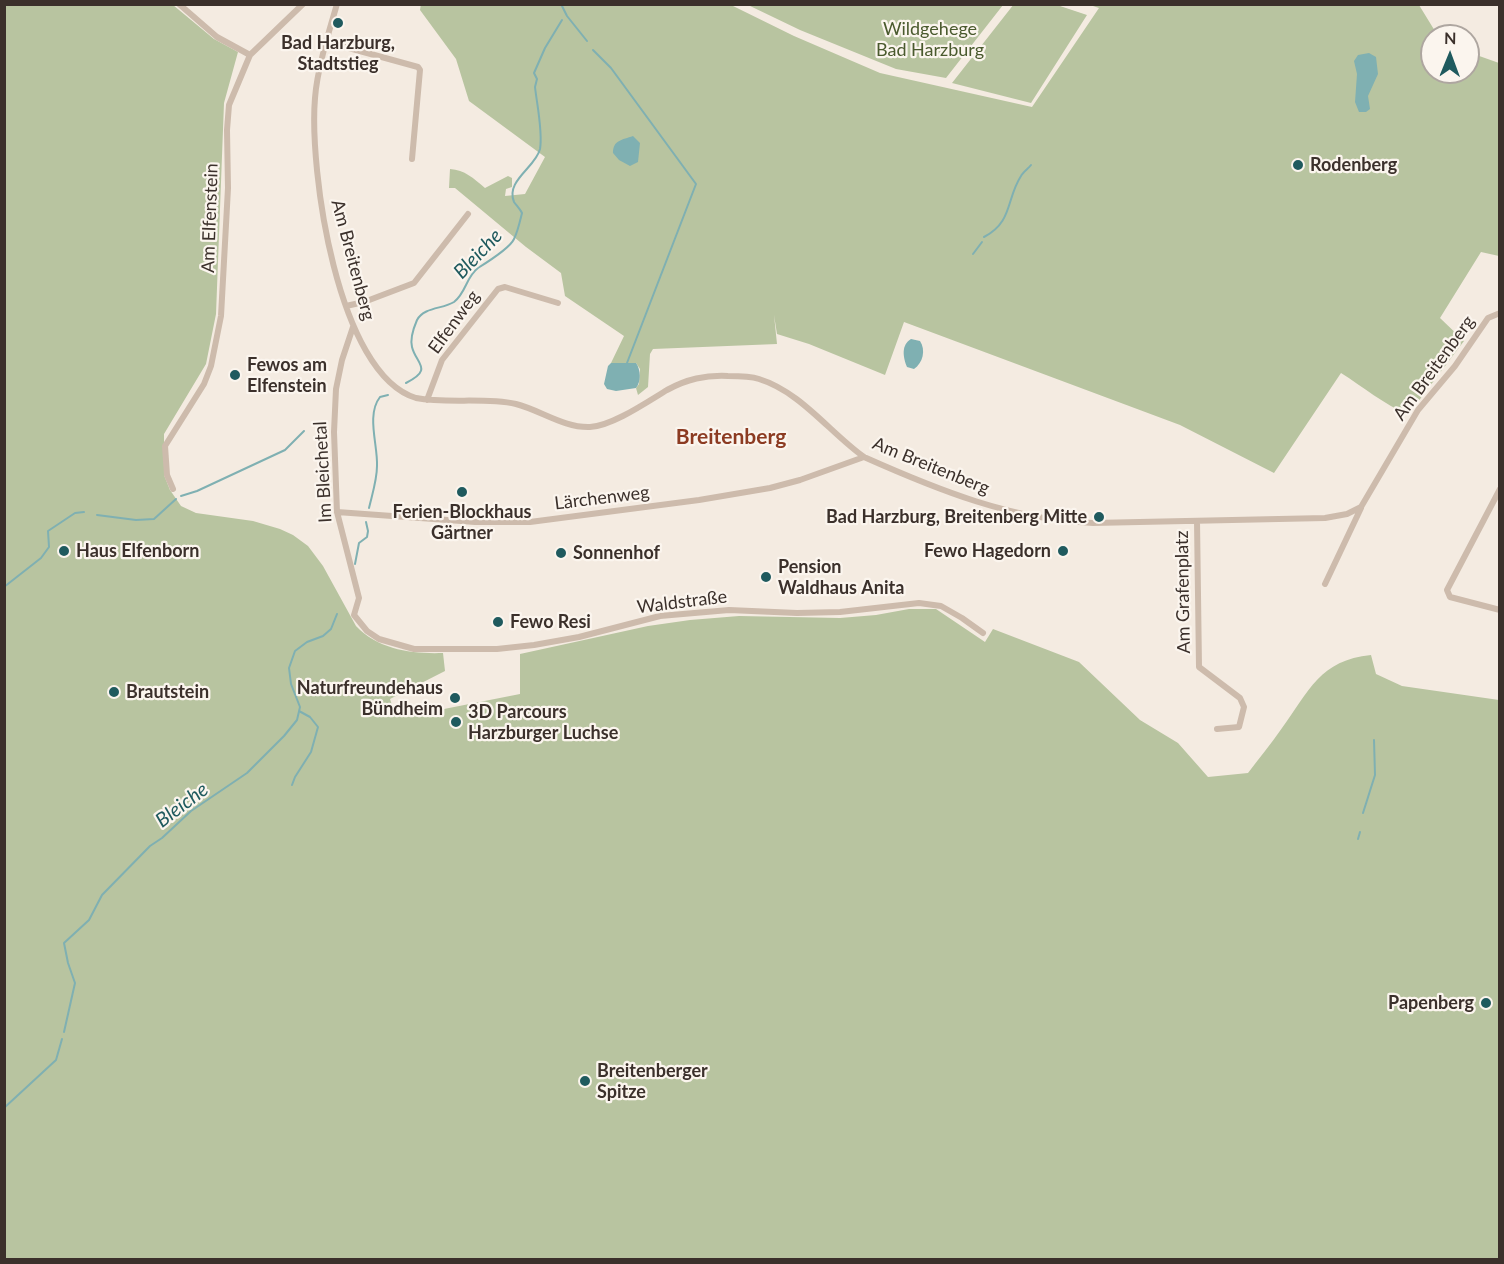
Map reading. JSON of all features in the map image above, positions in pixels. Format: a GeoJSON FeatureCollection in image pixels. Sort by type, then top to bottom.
{"type":"FeatureCollection","features":[{"type":"Feature","properties":{"kind":"street"},"geometry":{"type":"LineString","coordinates":[[179,4],[217,37],[250,55]]}},
{"type":"Feature","properties":{"kind":"street","name":"Am Elfenstein"},"geometry":{"type":"LineString","coordinates":[[173,489],[167,476],[165,446],[204,384],[221,316],[228,189],[229,105],[250,55],[303,4]]}},
{"type":"Feature","properties":{"kind":"street","name":"Am Breitenberg"},"geometry":{"type":"LineString","coordinates":[[337,4],[315,94],[313,128],[324,222],[353,327],[381,372],[393,387],[404,394],[427,400],[500,402],[591,427],[624,416],[686,381],[704,375],[759,378],[816,413],[864,457],[956,496],[1032,517],[1061,522],[1094,523],[1325,518],[1347,514],[1361,507]]}},
{"type":"Feature","properties":{"kind":"street"},"geometry":{"type":"LineString","coordinates":[[327,42],[418,67],[420,70],[412,159]]}},
{"type":"Feature","properties":{"kind":"street"},"geometry":{"type":"LineString","coordinates":[[346,306],[364,302],[414,283],[468,214]]}},
{"type":"Feature","properties":{"kind":"street","name":"Elfenweg"},"geometry":{"type":"LineString","coordinates":[[427,400],[442,360],[498,289],[505,287],[558,303]]}},
{"type":"Feature","properties":{"kind":"street","name":"Am Breitenberg"},"geometry":{"type":"LineString","coordinates":[[1325,584],[1361,507],[1418,411],[1455,366],[1488,318],[1500,313]]}},
{"type":"Feature","properties":{"kind":"street","name":"Im Bleichetal"},"geometry":{"type":"LineString","coordinates":[[353,327],[342,360],[336,389],[334,432],[337,512],[359,598],[354,615]]}},
{"type":"Feature","properties":{"kind":"street","name":"Lärchenweg"},"geometry":{"type":"LineString","coordinates":[[337,512],[475,522],[530,522],[699,500],[770,488],[864,457]]}},
{"type":"Feature","properties":{"kind":"street"},"geometry":{"type":"LineString","coordinates":[[1500,489],[1447,590],[1450,597],[1500,610]]}},
{"type":"Feature","properties":{"kind":"street","name":"Am Grafenplatz"},"geometry":{"type":"LineString","coordinates":[[1197,520],[1199,667],[1240,698],[1244,707],[1239,727],[1217,729]]}},
{"type":"Feature","properties":{"kind":"street","name":"Waldstraße"},"geometry":{"type":"LineString","coordinates":[[354,615],[367,631],[379,639],[414,649],[496,649],[534,645],[579,637],[660,616],[729,610],[840,612],[919,603],[941,606],[982,633]]}},
{"type":"Feature","properties":{"kind":"green space"},"geometry":{"type":"Polygon","coordinates":[[[421,4],[731,5],[794,36],[880,73],[1032,107],[1099,8],[1090,5],[1419,5],[1431,24],[1420,24],[1420,84],[1480,84],[1480,56],[1499,63],[1499,256],[1481,252],[1440,318],[1464,341],[1408,415],[1382,401],[1341,373],[1274,473],[1180,425],[904,322],[885,375],[809,344],[777,334],[774,315],[777,344],[653,349],[650,354],[648,387],[638,395],[636,388],[639,384],[640,369],[636,363],[611,363],[624,336],[565,296],[561,273],[455,188],[449,188],[450,169],[465,173],[485,188],[508,176],[512,178],[512,187],[506,189],[505,196],[525,194],[545,157],[469,101],[456,59],[420,10],[421,4]]]}},
{"type":"Feature","properties":{"kind":"green space"},"geometry":{"type":"Polygon","coordinates":[[[1014,4],[1057,5],[1087,15],[1031,103],[952,83],[1014,4]]]}},
{"type":"Feature","properties":{"kind":"green space"},"geometry":{"type":"Polygon","coordinates":[[[5,5],[173,5],[214,39],[238,52],[224,103],[216,314],[206,364],[164,434],[164,475],[170,490],[181,506],[196,513],[253,521],[280,529],[308,546],[323,566],[356,626],[365,634],[397,649],[420,653],[443,653],[445,671],[390,699],[392,705],[444,709],[520,694],[520,654],[648,626],[739,616],[840,618],[909,609],[936,609],[985,642],[993,629],[1079,662],[1140,720],[1178,743],[1208,777],[1248,773],[1318,679],[1339,663],[1354,658],[1371,655],[1376,674],[1402,686],[1499,700],[1499,1259],[5,1260],[5,5]]]}},
{"type":"Feature","properties":{"kind":"green space","name":"Wildgehege Bad Harzburg"},"geometry":{"type":"Polygon","coordinates":[[[748,5],[1003,5],[946,78],[896,69],[800,30],[748,5]]]}},
{"type":"Feature","properties":{"kind":"water"},"geometry":{"type":"Polygon","coordinates":[[[1369,53],[1376,57],[1378,74],[1368,96],[1370,109],[1366,112],[1359,112],[1355,102],[1357,74],[1354,61],[1358,55],[1369,53]]]}},
{"type":"Feature","properties":{"kind":"water"},"geometry":{"type":"Polygon","coordinates":[[[633,136],[640,143],[638,162],[630,166],[619,160],[613,153],[613,149],[619,141],[633,136]]]}},
{"type":"Feature","properties":{"kind":"water"},"geometry":{"type":"Polygon","coordinates":[[[911,339],[920,341],[923,348],[921,360],[914,369],[907,367],[904,355],[904,348],[911,339]]]}},
{"type":"Feature","properties":{"kind":"water"},"geometry":{"type":"Polygon","coordinates":[[[611,363],[636,363],[640,376],[636,388],[616,391],[607,389],[604,384],[608,366],[611,363]]]}},
{"type":"Feature","properties":{"kind":"waterway"},"geometry":{"type":"LineString","coordinates":[[561,4],[567,16],[587,41]]}},
{"type":"Feature","properties":{"kind":"waterway","name":"Bleiche"},"geometry":{"type":"LineString","coordinates":[[406,383],[421,370],[412,344],[413,333],[420,316],[429,310],[454,302],[474,272],[512,243],[522,213],[514,202],[512,194],[514,187],[537,156],[541,142],[535,87],[537,79],[534,73],[545,48],[562,20]]}},
{"type":"Feature","properties":{"kind":"waterway"},"geometry":{"type":"LineString","coordinates":[[593,50],[611,68],[696,184],[627,363]]}},
{"type":"Feature","properties":{"kind":"waterway"},"geometry":{"type":"LineString","coordinates":[[984,237],[1000,224],[1008,210],[1016,185],[1031,165]]}},
{"type":"Feature","properties":{"kind":"waterway"},"geometry":{"type":"LineString","coordinates":[[973,254],[982,242]]}},
{"type":"Feature","properties":{"kind":"waterway","name":"Bleiche"},"geometry":{"type":"LineString","coordinates":[[369,508],[377,471],[374,412],[380,397],[388,395]]}},
{"type":"Feature","properties":{"kind":"waterway"},"geometry":{"type":"LineString","coordinates":[[181,496],[197,491],[285,450],[304,431]]}},
{"type":"Feature","properties":{"kind":"waterway"},"geometry":{"type":"LineString","coordinates":[[97,515],[136,520],[154,519],[176,499]]}},
{"type":"Feature","properties":{"kind":"waterway"},"geometry":{"type":"LineString","coordinates":[[4,587],[41,558],[49,547],[48,531],[75,513],[84,512]]}},
{"type":"Feature","properties":{"kind":"waterway","name":"Bleiche"},"geometry":{"type":"LineString","coordinates":[[355,564],[359,543],[367,537],[366,522]]}},
{"type":"Feature","properties":{"kind":"waterway","name":"Bleiche"},"geometry":{"type":"LineString","coordinates":[[64,1032],[75,983],[64,943],[89,920],[102,895],[150,846],[191,811],[247,773],[284,736],[297,720],[300,707],[291,684],[289,668],[295,651],[307,642],[323,636],[331,629],[337,614]]}},
{"type":"Feature","properties":{"kind":"waterway"},"geometry":{"type":"LineString","coordinates":[[292,785],[311,752],[318,727],[310,717],[299,711]]}},
{"type":"Feature","properties":{"kind":"waterway"},"geometry":{"type":"LineString","coordinates":[[1363,813],[1375,775],[1374,740]]}},
{"type":"Feature","properties":{"kind":"waterway"},"geometry":{"type":"LineString","coordinates":[[1358,839],[1360,832]]}},
{"type":"Feature","properties":{"kind":"waterway","name":"Bleiche"},"geometry":{"type":"LineString","coordinates":[[4,1108],[56,1060],[62,1039]]}},
{"type":"Feature","properties":{"kind":"place","name":"Bad Harzburg, Stadtstieg"},"geometry":{"type":"Point","coordinates":[338,23]}},
{"type":"Feature","properties":{"kind":"place","name":"Rodenberg"},"geometry":{"type":"Point","coordinates":[1298,165]}},
{"type":"Feature","properties":{"kind":"place","name":"Fewos am Elfenstein"},"geometry":{"type":"Point","coordinates":[235,375]}},
{"type":"Feature","properties":{"kind":"place","name":"Ferien-Blockhaus Gärtner"},"geometry":{"type":"Point","coordinates":[462,492]}},
{"type":"Feature","properties":{"kind":"place","name":"Bad Harzburg, Breitenberg Mitte"},"geometry":{"type":"Point","coordinates":[1099,517]}},
{"type":"Feature","properties":{"kind":"place","name":"Haus Elfenborn"},"geometry":{"type":"Point","coordinates":[64,551]}},
{"type":"Feature","properties":{"kind":"place","name":"Fewo Hagedorn"},"geometry":{"type":"Point","coordinates":[1063,551]}},
{"type":"Feature","properties":{"kind":"place","name":"Sonnenhof"},"geometry":{"type":"Point","coordinates":[561,553]}},
{"type":"Feature","properties":{"kind":"place","name":"Pension Waldhaus Anita"},"geometry":{"type":"Point","coordinates":[766,577]}},
{"type":"Feature","properties":{"kind":"place","name":"Fewo Resi"},"geometry":{"type":"Point","coordinates":[498,622]}},
{"type":"Feature","properties":{"kind":"place","name":"Brautstein"},"geometry":{"type":"Point","coordinates":[114,692]}},
{"type":"Feature","properties":{"kind":"place","name":"Naturfreundehaus Bündheim"},"geometry":{"type":"Point","coordinates":[455,698]}},
{"type":"Feature","properties":{"kind":"place","name":"3D Parcours Harzburger Luchse"},"geometry":{"type":"Point","coordinates":[456,722]}},
{"type":"Feature","properties":{"kind":"place","name":"Papenberg"},"geometry":{"type":"Point","coordinates":[1486,1003]}},
{"type":"Feature","properties":{"kind":"place","name":"Breitenberger Spitze"},"geometry":{"type":"Point","coordinates":[585,1081]}},
{"type":"Feature","properties":{"kind":"district","name":"Breitenberg"},"geometry":{"type":"Point","coordinates":[731,437]}}]}
